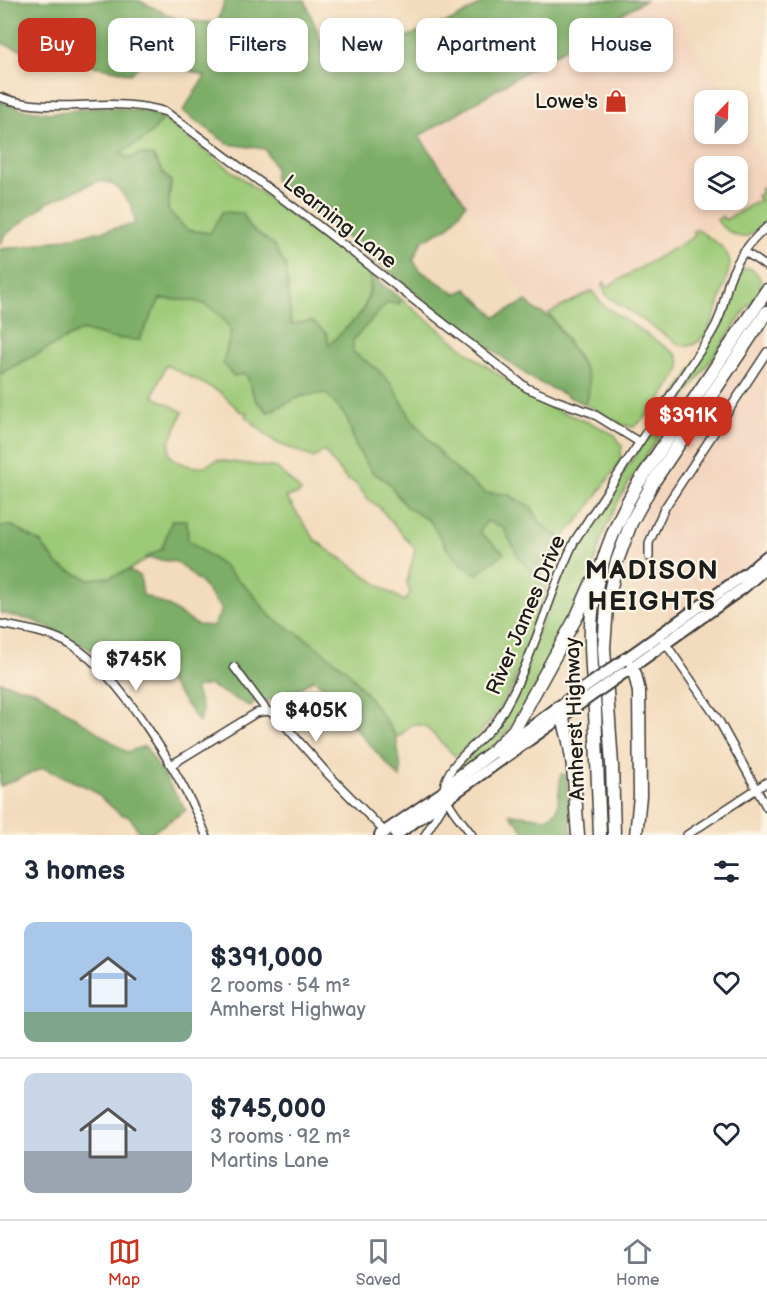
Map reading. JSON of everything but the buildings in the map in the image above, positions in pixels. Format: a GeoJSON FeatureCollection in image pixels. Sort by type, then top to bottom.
{"type":"FeatureCollection","features":[{"type":"Feature","properties":{"kind":"highway","name":"Amherst Highway"},"geometry":{"type":"LineString","coordinates":[[600,835],[591,622],[594,598],[607,548],[625,506],[637,485],[767,290]]}},
{"type":"Feature","properties":{"kind":"highway","name":"Amherst Highway"},"geometry":{"type":"LineString","coordinates":[[614,835],[604,648],[607,606],[616,564],[622,545],[642,502],[767,312]]}},
{"type":"Feature","properties":{"kind":"highway"},"geometry":{"type":"LineString","coordinates":[[445,795],[454,781],[491,753],[514,730],[578,614],[607,548]]}},
{"type":"Feature","properties":{"kind":"highway"},"geometry":{"type":"LineString","coordinates":[[627,666],[635,674],[639,692],[641,750],[636,835]]}},
{"type":"Feature","properties":{"kind":"highway"},"geometry":{"type":"LineString","coordinates":[[560,712],[570,751],[578,835]]}},
{"type":"Feature","properties":{"kind":"main road"},"geometry":{"type":"LineString","coordinates":[[560,712],[574,708],[767,556]]}},
{"type":"Feature","properties":{"kind":"main road"},"geometry":{"type":"LineString","coordinates":[[663,639],[743,588],[766,568]]}},
{"type":"Feature","properties":{"kind":"main road"},"geometry":{"type":"LineString","coordinates":[[396,835],[445,795],[560,712],[573,696],[627,666]]}},
{"type":"Feature","properties":{"kind":"main road"},"geometry":{"type":"LineString","coordinates":[[382,833],[445,795]]}},
{"type":"Feature","properties":{"kind":"street","name":"Learning Lane"},"geometry":{"type":"LineString","coordinates":[[0,97],[22,104],[43,106],[136,104],[166,112],[290,204],[527,388],[592,413],[639,442]]}},
{"type":"Feature","properties":{"kind":"street","name":"River James Drive"},"geometry":{"type":"LineString","coordinates":[[425,835],[445,795],[450,769],[490,730],[507,704],[575,540],[718,323],[729,282],[744,251],[767,227]]}},
{"type":"Feature","properties":{"kind":"street"},"geometry":{"type":"LineString","coordinates":[[744,251],[767,267]]}},
{"type":"Feature","properties":{"kind":"street"},"geometry":{"type":"LineString","coordinates":[[649,557],[649,543],[664,509],[767,352]]}},
{"type":"Feature","properties":{"kind":"street"},"geometry":{"type":"LineString","coordinates":[[0,624],[48,634],[84,654],[121,692],[171,765],[206,835]]}},
{"type":"Feature","properties":{"kind":"street"},"geometry":{"type":"LineString","coordinates":[[663,639],[719,721],[767,807]]}},
{"type":"Feature","properties":{"kind":"street"},"geometry":{"type":"LineString","coordinates":[[234,667],[267,711]]}},
{"type":"Feature","properties":{"kind":"street"},"geometry":{"type":"LineString","coordinates":[[171,765],[256,713],[267,711],[275,714],[382,833]]}},
{"type":"Feature","properties":{"kind":"street"},"geometry":{"type":"LineString","coordinates":[[687,835],[767,782]]}},
{"type":"Feature","properties":{"kind":"street"},"geometry":{"type":"LineString","coordinates":[[445,795],[472,835]]}},
{"type":"Feature","properties":{"kind":"shaded area"},"geometry":{"type":"Polygon","coordinates":[[[645,0],[669,0],[721,90],[694,90],[694,144],[748,144],[748,136],[761,159],[763,174],[767,178],[767,196],[748,207],[748,156],[694,156],[694,210],[743,210],[571,310],[551,317],[537,311],[526,301],[419,135],[524,72],[557,72],[557,53],[569,45],[569,72],[673,72],[673,18],[615,18],[645,0]]]}},
{"type":"Feature","properties":{"kind":"shaded area"},"geometry":{"type":"Polygon","coordinates":[[[767,325],[767,548],[759,558],[675,619],[618,580],[646,508],[767,325]]]}},
{"type":"Feature","properties":{"kind":"green space"},"geometry":{"type":"Polygon","coordinates":[[[0,0],[138,0],[175,18],[108,18],[108,68],[96,66],[96,18],[18,18],[18,49],[4,44],[0,39],[0,0]]]}},
{"type":"Feature","properties":{"kind":"green space"},"geometry":{"type":"Polygon","coordinates":[[[225,0],[305,0],[320,38],[320,72],[404,72],[404,38],[416,33],[416,72],[525,72],[419,136],[466,204],[450,226],[422,241],[413,260],[421,271],[456,294],[467,289],[496,317],[526,301],[537,311],[551,317],[584,368],[589,380],[588,398],[584,404],[534,380],[447,318],[274,180],[275,168],[265,149],[228,144],[183,111],[205,76],[193,72],[195,21],[207,22],[207,72],[308,72],[308,18],[219,18],[225,0]]]}},
{"type":"Feature","properties":{"kind":"green space"},"geometry":{"type":"Polygon","coordinates":[[[488,0],[645,0],[615,18],[569,18],[569,46],[557,53],[557,18],[456,18],[488,0]]]}},
{"type":"Feature","properties":{"kind":"green space"},"geometry":{"type":"Polygon","coordinates":[[[0,101],[22,109],[50,113],[103,107],[146,111],[162,118],[159,125],[149,135],[120,153],[129,159],[139,154],[153,156],[171,181],[168,210],[187,230],[210,233],[222,212],[243,213],[249,227],[274,245],[286,266],[291,324],[312,321],[327,334],[329,345],[364,310],[370,290],[370,275],[401,299],[399,304],[387,303],[353,340],[353,352],[377,369],[393,386],[411,418],[444,458],[463,476],[486,493],[507,494],[531,507],[541,524],[562,539],[539,581],[520,559],[503,527],[487,521],[479,532],[504,553],[477,574],[466,568],[448,550],[430,521],[405,506],[388,482],[372,472],[356,447],[347,418],[326,393],[302,396],[268,412],[255,399],[246,374],[233,376],[223,363],[231,331],[217,312],[201,303],[160,299],[139,340],[111,338],[82,330],[0,374],[0,249],[25,247],[135,224],[132,206],[117,187],[108,182],[98,181],[49,202],[4,236],[0,245],[0,101]]]}},
{"type":"Feature","properties":{"kind":"green space"},"geometry":{"type":"Polygon","coordinates":[[[162,118],[370,275],[364,307],[353,322],[329,346],[291,324],[289,305],[274,245],[249,227],[243,213],[210,233],[187,230],[168,210],[171,182],[153,156],[139,154],[129,159],[120,152],[150,135],[162,118]]]}},
{"type":"Feature","properties":{"kind":"green space"},"geometry":{"type":"Polygon","coordinates":[[[763,187],[767,191],[767,221],[753,233],[740,237],[719,224],[717,220],[722,216],[725,220],[742,210],[748,210],[748,207],[760,200],[757,196],[762,193],[760,189],[763,187]]]}},
{"type":"Feature","properties":{"kind":"green space"},"geometry":{"type":"Polygon","coordinates":[[[695,230],[723,249],[730,265],[720,302],[708,330],[691,346],[680,345],[607,296],[602,286],[604,282],[607,287],[695,236],[693,231],[695,230]]]}},
{"type":"Feature","properties":{"kind":"green space"},"geometry":{"type":"Polygon","coordinates":[[[748,268],[759,276],[760,290],[689,391],[617,504],[603,535],[582,600],[527,703],[499,742],[454,774],[457,765],[496,727],[575,546],[720,327],[727,311],[737,273],[748,268]]]}},
{"type":"Feature","properties":{"kind":"green space"},"geometry":{"type":"Polygon","coordinates":[[[592,291],[603,305],[676,354],[679,360],[680,367],[677,375],[654,409],[634,427],[623,425],[584,404],[589,390],[587,374],[578,356],[549,313],[592,291]]]}},
{"type":"Feature","properties":{"kind":"green space"},"geometry":{"type":"Polygon","coordinates":[[[160,299],[199,301],[223,316],[231,331],[255,399],[268,412],[302,396],[326,392],[347,418],[356,447],[372,472],[388,482],[405,506],[430,521],[448,550],[503,553],[479,532],[487,521],[503,527],[520,559],[547,588],[536,623],[505,699],[484,729],[455,756],[425,726],[412,724],[396,737],[372,701],[347,670],[305,638],[272,618],[251,592],[223,566],[188,540],[172,520],[162,549],[129,570],[110,577],[88,579],[59,566],[41,543],[13,526],[0,527],[0,374],[82,330],[111,338],[139,340],[160,299]],[[166,365],[153,396],[183,412],[170,442],[169,453],[174,460],[192,467],[205,466],[217,460],[277,468],[301,491],[286,497],[315,540],[405,601],[410,593],[407,583],[415,549],[379,507],[369,500],[354,482],[347,480],[324,451],[314,458],[275,442],[245,416],[247,412],[241,412],[220,392],[166,365]]]}},
{"type":"Feature","properties":{"kind":"green space"},"geometry":{"type":"Polygon","coordinates":[[[401,299],[478,360],[541,404],[615,435],[622,446],[620,462],[584,514],[562,539],[541,524],[531,507],[507,494],[486,493],[463,476],[444,458],[411,418],[393,386],[377,369],[353,352],[352,340],[387,302],[399,304],[401,299]]]}},
{"type":"Feature","properties":{"kind":"green space"},"geometry":{"type":"Polygon","coordinates":[[[172,520],[187,520],[188,540],[223,566],[251,592],[272,618],[305,638],[347,670],[372,701],[396,737],[401,769],[400,778],[351,724],[336,698],[314,679],[282,700],[255,701],[251,707],[209,685],[195,688],[203,711],[199,722],[170,683],[120,640],[101,655],[35,621],[0,613],[0,527],[13,526],[41,543],[59,566],[88,579],[110,577],[129,570],[140,576],[143,595],[168,606],[197,625],[213,626],[222,610],[201,583],[177,562],[145,558],[162,549],[172,520]]]}},
{"type":"Feature","properties":{"kind":"green space"},"geometry":{"type":"Polygon","coordinates":[[[0,682],[36,691],[127,752],[145,746],[186,810],[148,835],[141,835],[130,817],[120,814],[91,789],[43,768],[0,786],[0,682]]]}},
{"type":"Feature","properties":{"kind":"green space"},"geometry":{"type":"Polygon","coordinates":[[[561,774],[566,775],[572,835],[527,835],[510,814],[547,818],[557,810],[561,774]]]}},
{"type":"Feature","properties":{"kind":"place","name":"Lowe's"},"geometry":{"type":"Point","coordinates":[616,101]}},
{"type":"Feature","properties":{"kind":"district","name":"MADISON HEIGHTS"},"geometry":{"type":"Point","coordinates":[652,586]}}]}
